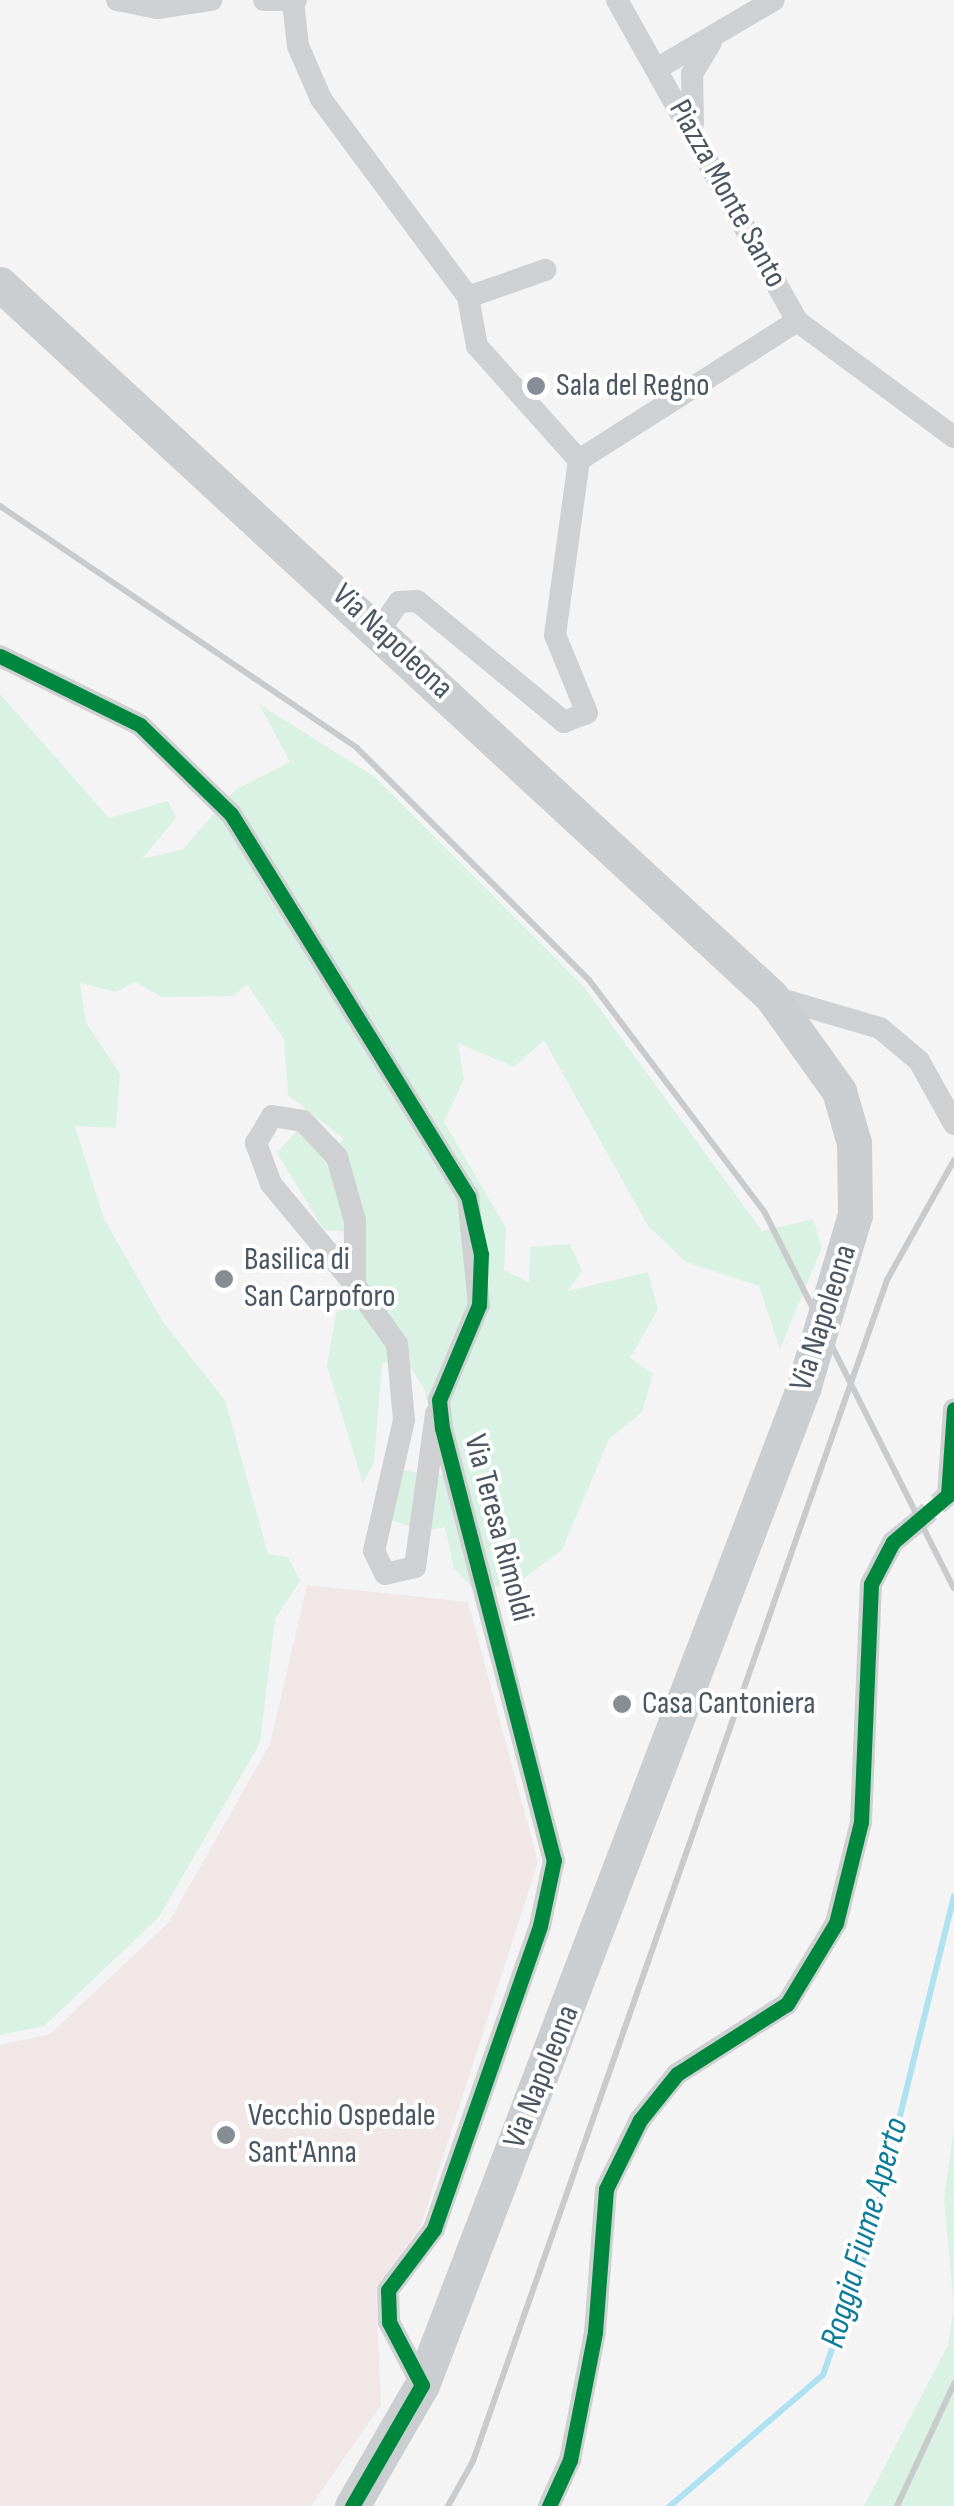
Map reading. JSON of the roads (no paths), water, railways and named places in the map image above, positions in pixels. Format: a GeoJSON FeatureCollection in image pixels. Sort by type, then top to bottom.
{"type":"FeatureCollection","features":[{"type":"Feature","properties":{"kind":"main road","name":"Via Napoleona"},"geometry":{"type":"LineString","coordinates":[[0,284],[380,629],[771,996],[839,1091],[854,1143],[855,1215],[802,1389],[422,2385],[352,2506]]}},
{"type":"Feature","properties":{"kind":"street"},"geometry":{"type":"LineString","coordinates":[[118,0],[157,8],[211,0]]}},
{"type":"Feature","properties":{"kind":"street"},"geometry":{"type":"LineString","coordinates":[[264,0],[295,1],[298,46],[321,99],[468,298],[477,346],[578,460],[554,635],[588,700],[577,722],[559,718],[417,601],[400,602],[380,629]]}},
{"type":"Feature","properties":{"kind":"street","name":"Piazza Monte Santo"},"geometry":{"type":"LineString","coordinates":[[617,0],[694,130],[797,321]]}},
{"type":"Feature","properties":{"kind":"street"},"geometry":{"type":"LineString","coordinates":[[658,68],[774,0]]}},
{"type":"Feature","properties":{"kind":"street"},"geometry":{"type":"LineString","coordinates":[[694,130],[692,74],[713,39]]}},
{"type":"Feature","properties":{"kind":"street"},"geometry":{"type":"LineString","coordinates":[[468,298],[545,270]]}},
{"type":"Feature","properties":{"kind":"street"},"geometry":{"type":"LineString","coordinates":[[578,460],[797,321],[954,437]]}},
{"type":"Feature","properties":{"kind":"street","name":"Via Teresa Rimoldi"},"geometry":{"type":"LineString","coordinates":[[0,656],[140,725],[231,814],[468,1196],[479,1305],[439,1400],[554,1860],[540,1926],[434,2229],[388,2290],[389,2322],[422,2385]]}},
{"type":"Feature","properties":{"kind":"street"},"geometry":{"type":"LineString","coordinates":[[771,996],[880,1028],[919,1061],[954,1124]]}},
{"type":"Feature","properties":{"kind":"street"},"geometry":{"type":"LineString","coordinates":[[355,1285],[344,1172],[303,1121],[272,1116],[256,1143],[271,1184],[355,1285],[397,1344],[404,1373],[404,1420],[374,1551],[384,1574],[415,1567],[424,1456],[439,1400]]}},
{"type":"Feature","properties":{"kind":"street"},"geometry":{"type":"LineString","coordinates":[[948,1495],[954,1409]]}},
{"type":"Feature","properties":{"kind":"street"},"geometry":{"type":"LineString","coordinates":[[550,2506],[570,2460],[595,2332],[606,2189],[640,2120],[677,2074],[788,2004],[836,1923],[862,1822],[871,1584],[893,1542],[913,1526]]}},
{"type":"Feature","properties":{"kind":"waterway","name":"Roggia Fiume Aperto"},"geometry":{"type":"LineString","coordinates":[[670,2506],[823,2375],[868,2246],[954,1896]]}},
{"type":"Feature","properties":{"kind":"tunnel"},"geometry":{"type":"LineString","coordinates":[[913,1526],[948,1495]]}},
{"type":"Feature","properties":{"kind":"railway"},"geometry":{"type":"LineString","coordinates":[[0,506],[357,748],[589,980],[764,1211],[954,1588]]}},
{"type":"Feature","properties":{"kind":"railway"},"geometry":{"type":"LineString","coordinates":[[448,2506],[473,2461],[887,1280],[954,1160]]}},
{"type":"Feature","properties":{"kind":"railway"},"geometry":{"type":"LineString","coordinates":[[897,2506],[954,2384]]}},
{"type":"Feature","properties":{"kind":"place","name":"Sala del Regno"},"geometry":{"type":"Point","coordinates":[536,386]}},
{"type":"Feature","properties":{"kind":"place","name":"Basilica di San Carpoforo"},"geometry":{"type":"Point","coordinates":[224,1279]}},
{"type":"Feature","properties":{"kind":"place","name":"Casa Cantoniera"},"geometry":{"type":"Point","coordinates":[622,1704]}},
{"type":"Feature","properties":{"kind":"place","name":"Vecchio Ospedale Sant'Anna"},"geometry":{"type":"Point","coordinates":[226,2135]}}]}
